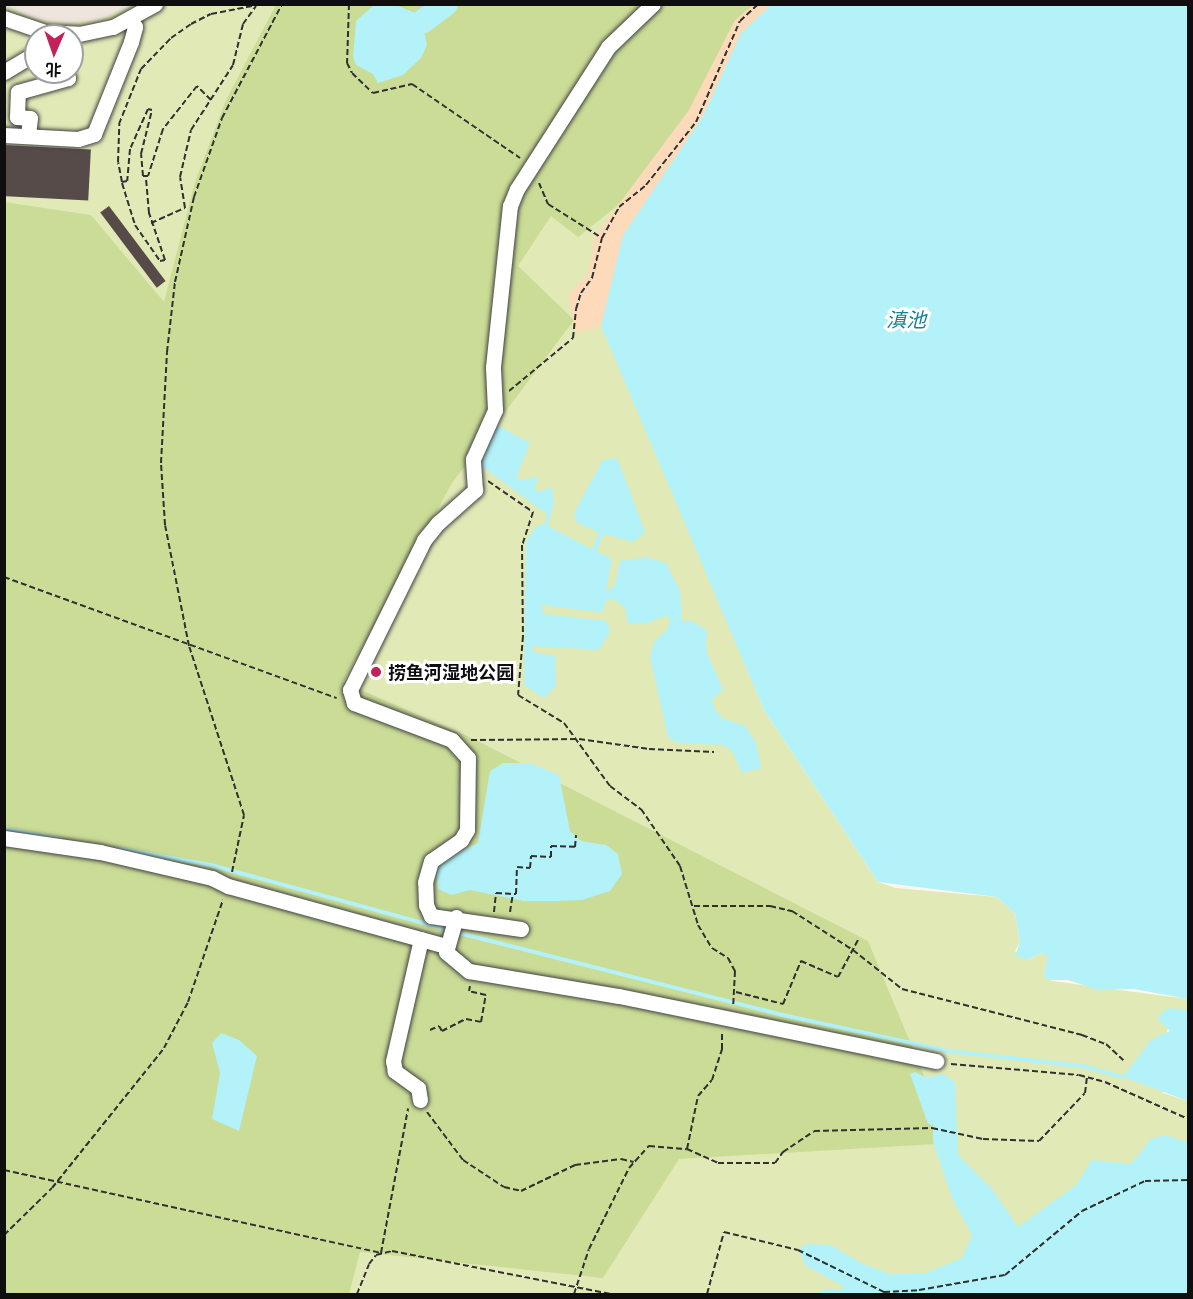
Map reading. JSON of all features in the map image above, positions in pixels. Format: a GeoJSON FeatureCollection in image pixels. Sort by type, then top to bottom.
{"type":"FeatureCollection","features":[{"type":"Feature","properties":{"kind":"street"},"geometry":{"type":"LineString","coordinates":[[84,33],[131,20],[155,4]]}},
{"type":"Feature","properties":{"kind":"street"},"geometry":{"type":"LineString","coordinates":[[521,929],[431,916],[426,905],[425,882],[431,861],[460,840],[467,830],[468,758],[452,740],[354,703],[350,690],[424,540],[438,523],[475,490],[473,459],[496,404],[493,367],[510,206],[531,166],[608,47],[653,4]]}},
{"type":"Feature","properties":{"kind":"street"},"geometry":{"type":"LineString","coordinates":[[4,18],[24,25]]}},
{"type":"Feature","properties":{"kind":"street"},"geometry":{"type":"LineString","coordinates":[[4,135],[78,139],[94,134],[131,42],[135,27],[131,20]]}},
{"type":"Feature","properties":{"kind":"street"},"geometry":{"type":"LineString","coordinates":[[4,72],[24,60]]}},
{"type":"Feature","properties":{"kind":"street"},"geometry":{"type":"LineString","coordinates":[[28,136],[30,118],[17,117],[18,92],[47,84]]}},
{"type":"Feature","properties":{"kind":"street"},"geometry":{"type":"LineString","coordinates":[[4,838],[100,852],[212,878],[421,939],[447,942]]}},
{"type":"Feature","properties":{"kind":"street"},"geometry":{"type":"LineString","coordinates":[[455,920],[447,942],[453,960],[469,971],[619,996],[729,1021],[936,1061]]}},
{"type":"Feature","properties":{"kind":"street"},"geometry":{"type":"LineString","coordinates":[[414,1103],[418,1089],[395,1071],[393,1061],[421,939]]}},
{"type":"Feature","properties":{"kind":"path"},"geometry":{"type":"LineString","coordinates":[[4,1235],[57,1182],[164,1048],[188,1002],[237,857],[243,831],[240,797],[189,646],[165,525],[161,463],[167,352],[175,282],[194,197],[222,118],[282,4]]}},
{"type":"Feature","properties":{"kind":"path"},"geometry":{"type":"LineString","coordinates":[[349,4],[347,63],[373,93],[412,84],[531,166],[548,204],[602,238]]}},
{"type":"Feature","properties":{"kind":"path"},"geometry":{"type":"LineString","coordinates":[[496,404],[573,338],[576,309],[581,293],[592,278],[599,244],[619,207],[646,185],[696,122],[740,21],[758,4]]}},
{"type":"Feature","properties":{"kind":"path"},"geometry":{"type":"LineString","coordinates":[[151,223],[184,208],[180,177],[190,130],[233,65],[243,24],[257,5]]}},
{"type":"Feature","properties":{"kind":"path"},"geometry":{"type":"LineString","coordinates":[[122,182],[127,181],[130,149],[148,109],[152,110],[141,154],[151,223],[165,260],[160,261],[135,225],[122,182],[118,162],[119,124],[141,69],[171,38],[211,14],[257,5]]}},
{"type":"Feature","properties":{"kind":"path"},"geometry":{"type":"LineString","coordinates":[[146,176],[163,129],[197,86],[211,100]]}},
{"type":"Feature","properties":{"kind":"path"},"geometry":{"type":"LineString","coordinates":[[476,481],[486,480],[533,512],[522,544],[523,636],[518,695],[564,723],[579,739],[610,786],[641,809],[681,866],[698,925],[712,948],[728,958],[735,971],[735,993],[783,1004],[801,962],[838,977],[858,940]]}},
{"type":"Feature","properties":{"kind":"path"},"geometry":{"type":"LineString","coordinates":[[4,577],[333,699],[352,697]]}},
{"type":"Feature","properties":{"kind":"path"},"geometry":{"type":"LineString","coordinates":[[452,740],[579,739],[649,749],[714,752]]}},
{"type":"Feature","properties":{"kind":"path"},"geometry":{"type":"LineString","coordinates":[[513,903],[517,867],[530,868],[531,856],[551,857],[551,846],[575,847],[576,835]]}},
{"type":"Feature","properties":{"kind":"path"},"geometry":{"type":"LineString","coordinates":[[495,902],[496,893],[513,894]]}},
{"type":"Feature","properties":{"kind":"path"},"geometry":{"type":"LineString","coordinates":[[694,906],[770,906],[792,911],[853,950],[902,989],[1082,1035],[1106,1044],[1125,1062]]}},
{"type":"Feature","properties":{"kind":"path"},"geometry":{"type":"LineString","coordinates":[[430,1030],[439,1026],[442,1031],[466,1018],[481,1022],[486,995],[469,991],[471,980]]}},
{"type":"Feature","properties":{"kind":"path"},"geometry":{"type":"LineString","coordinates":[[687,1149],[699,1096],[712,1080],[722,1049],[722,1032],[729,1021]]}},
{"type":"Feature","properties":{"kind":"path"},"geometry":{"type":"LineString","coordinates":[[936,1061],[1053,1070],[1086,1077],[1188,1119]]}},
{"type":"Feature","properties":{"kind":"path"},"geometry":{"type":"LineString","coordinates":[[574,1294],[589,1249],[634,1162],[649,1146],[687,1149],[718,1163],[775,1164],[783,1152],[814,1131],[932,1128],[983,1139],[1039,1141],[1085,1093],[1086,1077]]}},
{"type":"Feature","properties":{"kind":"path"},"geometry":{"type":"LineString","coordinates":[[414,1103],[463,1160],[504,1187],[521,1191],[575,1165],[597,1160],[634,1162]]}},
{"type":"Feature","properties":{"kind":"path"},"geometry":{"type":"LineString","coordinates":[[357,1294],[369,1264],[381,1253],[414,1103]]}},
{"type":"Feature","properties":{"kind":"path"},"geometry":{"type":"LineString","coordinates":[[4,1170],[381,1253],[398,1252],[611,1294]]}},
{"type":"Feature","properties":{"kind":"path"},"geometry":{"type":"LineString","coordinates":[[707,1294],[724,1232],[798,1250],[884,1292],[931,1289],[1005,1275],[1082,1211],[1145,1181],[1188,1180]]}},
{"type":"Feature","properties":{"kind":"green space","name":"捞鱼河湿地公园"},"geometry":{"type":"Polygon","coordinates":[[[5,5],[771,5],[741,33],[681,510],[764,710],[878,882],[896,888],[997,897],[1015,914],[1020,942],[1015,951],[1027,960],[1041,953],[1049,956],[1044,975],[1052,981],[1188,999],[1188,1010],[1169,1026],[1166,1034],[1163,1093],[1188,1101],[1188,1197],[979,1294],[5,1294],[5,5]]]}},
{"type":"Feature","properties":{"kind":"green space","name":"捞鱼河湿地公园"},"geometry":{"type":"Polygon","coordinates":[[[276,5],[765,5],[646,183],[578,237],[551,216],[518,266],[574,320],[452,483],[343,682],[474,739],[868,941],[952,1143],[679,1159],[603,1278],[360,1252],[349,1294],[5,1294],[4,202],[91,215],[164,302],[195,182],[226,100],[276,5]]]}},
{"type":"Feature","properties":{"kind":"sand"},"geometry":{"type":"Polygon","coordinates":[[[753,5],[771,5],[741,33],[703,116],[623,235],[601,326],[576,333],[568,295],[588,273],[595,236],[689,110],[735,20],[753,5]]]}},
{"type":"Feature","properties":{"kind":"shaded area"},"geometry":{"type":"Polygon","coordinates":[[[5,4],[134,5],[96,20],[64,23],[32,18],[5,4]]]}},
{"type":"Feature","properties":{"kind":"water"},"geometry":{"type":"Polygon","coordinates":[[[374,5],[396,5],[420,15],[427,45],[421,58],[403,75],[378,83],[373,74],[356,65],[353,57],[356,21],[374,5]]]}},
{"type":"Feature","properties":{"kind":"water","name":"滇池"},"geometry":{"type":"Polygon","coordinates":[[[771,5],[1188,5],[1188,999],[1134,989],[1098,990],[1068,980],[1047,980],[1044,975],[1048,956],[1041,953],[1027,960],[1015,956],[1020,942],[1015,914],[997,897],[878,882],[764,710],[601,326],[623,235],[703,116],[741,33],[771,5]]]}},
{"type":"Feature","properties":{"kind":"water"},"geometry":{"type":"Polygon","coordinates":[[[491,422],[530,443],[516,478],[526,480],[535,476],[538,480],[534,489],[539,492],[552,487],[554,502],[548,526],[592,549],[599,532],[577,523],[574,513],[603,460],[617,458],[645,532],[633,542],[604,534],[596,551],[612,559],[606,590],[614,588],[620,561],[646,557],[666,563],[680,591],[682,621],[692,621],[707,631],[706,651],[723,689],[712,700],[715,710],[722,718],[745,726],[756,743],[761,768],[742,773],[732,751],[724,745],[677,743],[668,737],[650,657],[654,642],[668,628],[670,618],[665,616],[648,623],[628,623],[625,608],[614,599],[606,601],[603,611],[598,612],[541,605],[544,614],[607,621],[610,631],[599,650],[532,646],[533,652],[555,656],[556,686],[544,698],[524,685],[526,541],[536,527],[545,523],[547,514],[476,462],[491,422]]]}},
{"type":"Feature","properties":{"kind":"water"},"geometry":{"type":"Polygon","coordinates":[[[503,763],[529,763],[559,775],[570,831],[581,841],[606,845],[618,854],[622,874],[610,891],[582,900],[524,901],[470,890],[451,895],[438,889],[436,869],[441,860],[478,843],[490,771],[503,763]]]}},
{"type":"Feature","properties":{"kind":"water"},"geometry":{"type":"Polygon","coordinates":[[[1168,1008],[1188,1010],[1188,1101],[1123,1077],[1151,1040],[1170,1031],[1157,1018],[1168,1008]]]}},
{"type":"Feature","properties":{"kind":"water"},"geometry":{"type":"Polygon","coordinates":[[[221,1033],[239,1040],[257,1056],[239,1131],[212,1119],[220,1073],[212,1043],[221,1033]]]}},
{"type":"Feature","properties":{"kind":"water"},"geometry":{"type":"Polygon","coordinates":[[[915,1072],[927,1078],[943,1074],[955,1082],[958,1155],[992,1189],[1018,1227],[1076,1185],[1092,1160],[1131,1164],[1151,1139],[1165,1135],[1188,1143],[1188,1294],[816,1294],[825,1289],[841,1290],[843,1286],[806,1266],[799,1251],[805,1244],[830,1245],[863,1264],[890,1274],[926,1273],[962,1258],[972,1235],[952,1198],[933,1142],[933,1125],[928,1124],[910,1074],[915,1072]]]}},
{"type":"Feature","properties":{"kind":"building"},"geometry":{"type":"Polygon","coordinates":[[[4,145],[91,150],[88,200],[4,196],[4,145]]]}},
{"type":"Feature","properties":{"kind":"building"},"geometry":{"type":"Polygon","coordinates":[[[109,206],[166,281],[157,288],[100,213],[109,206]]]}},
{"type":"Feature","properties":{"kind":"waterway"},"geometry":{"type":"LineString","coordinates":[[422,22],[446,4]]}},
{"type":"Feature","properties":{"kind":"waterway"},"geometry":{"type":"LineString","coordinates":[[4,829],[60,839]]}},
{"type":"Feature","properties":{"kind":"waterway"},"geometry":{"type":"LineString","coordinates":[[120,849],[211,865],[448,930]]}},
{"type":"Feature","properties":{"kind":"waterway"},"geometry":{"type":"LineString","coordinates":[[455,932],[778,1014],[948,1051],[1082,1066],[1123,1077]]}},
{"type":"Feature","properties":{"kind":"place","name":"捞鱼河湿地公园"},"geometry":{"type":"Point","coordinates":[376,672]}}]}
